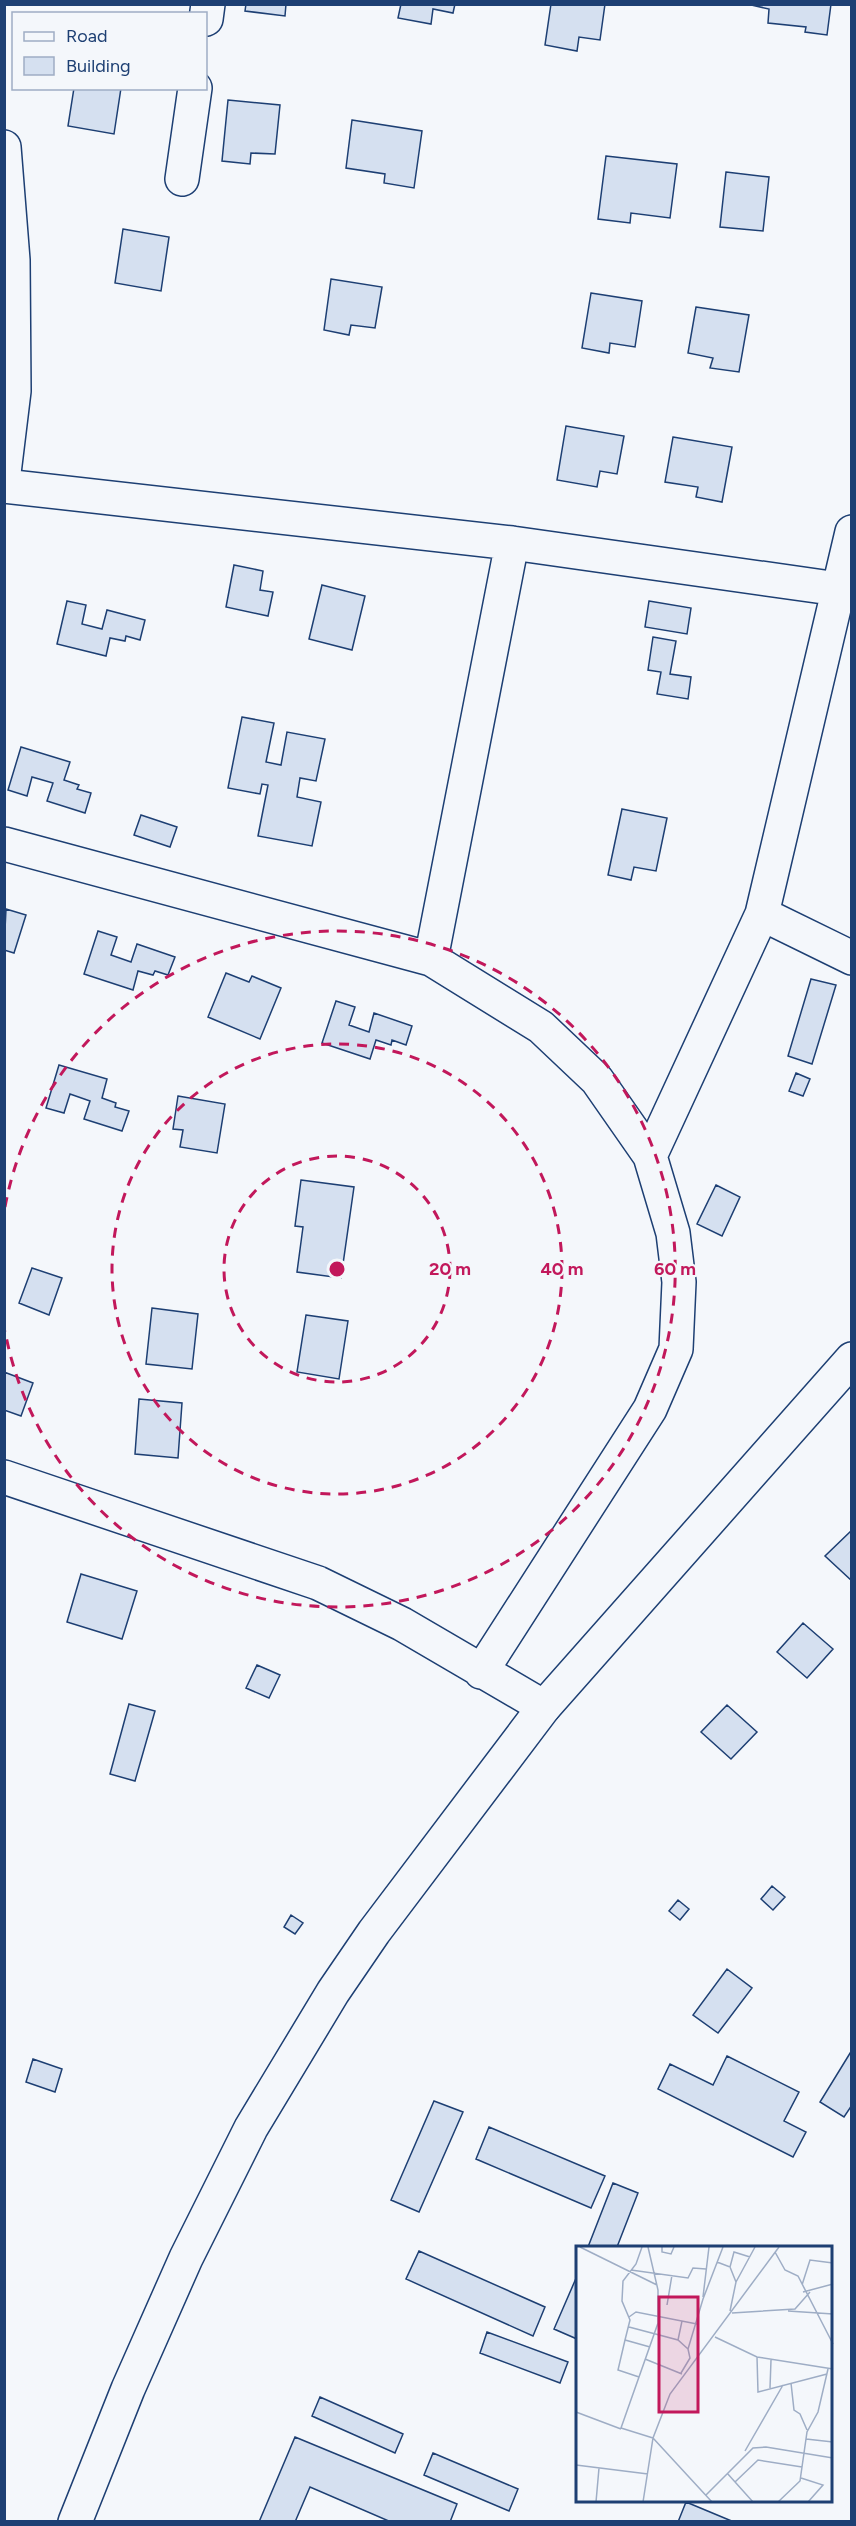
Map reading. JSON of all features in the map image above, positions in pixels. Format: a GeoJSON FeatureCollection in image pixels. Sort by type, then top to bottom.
{"type":"FeatureCollection","features":[{"type":"Feature","properties":{"kind":"street"},"geometry":{"type":"LineString","coordinates":[[182,179],[195,90]]}},
{"type":"Feature","properties":{"kind":"street"},"geometry":{"type":"LineString","coordinates":[[4,147],[13,260],[14,391],[4,474]]}},
{"type":"Feature","properties":{"kind":"street"},"geometry":{"type":"LineString","coordinates":[[4,486],[512,543],[838,589]]}},
{"type":"Feature","properties":{"kind":"street"},"geometry":{"type":"LineString","coordinates":[[650,1156],[762,914],[852,531]]}},
{"type":"Feature","properties":{"kind":"street"},"geometry":{"type":"LineString","coordinates":[[430,959],[512,543]]}},
{"type":"Feature","properties":{"kind":"street"},"geometry":{"type":"LineString","coordinates":[[4,843],[430,959],[541,1026],[597,1080],[650,1156],[673,1233],[679,1282],[676,1349],[650,1409],[481,1672]]}},
{"type":"Feature","properties":{"kind":"street"},"geometry":{"type":"LineString","coordinates":[[762,914],[852,958]]}},
{"type":"Feature","properties":{"kind":"street"},"geometry":{"type":"LineString","coordinates":[[75,2522],[153,2329],[251,2128],[333,1992],[374,1932],[544,1707],[852,1359]]}},
{"type":"Feature","properties":{"kind":"street"},"geometry":{"type":"LineString","coordinates":[[4,1477],[318,1582],[402,1624],[544,1707]]}},
{"type":"Feature","properties":{"kind":"building"},"geometry":{"type":"Polygon","coordinates":[[[246,4],[286,4],[285,16],[245,11],[246,4]]]}},
{"type":"Feature","properties":{"kind":"building"},"geometry":{"type":"Polygon","coordinates":[[[401,4],[455,4],[453,13],[433,9],[431,24],[398,18],[401,4]]]}},
{"type":"Feature","properties":{"kind":"building"},"geometry":{"type":"Polygon","coordinates":[[[551,4],[605,4],[600,40],[579,37],[577,51],[545,45],[551,4]]]}},
{"type":"Feature","properties":{"kind":"building"},"geometry":{"type":"Polygon","coordinates":[[[747,4],[831,4],[827,35],[805,32],[806,27],[768,23],[769,9],[747,4]]]}},
{"type":"Feature","properties":{"kind":"building"},"geometry":{"type":"Polygon","coordinates":[[[74,90],[121,90],[114,134],[68,126],[74,90]]]}},
{"type":"Feature","properties":{"kind":"building"},"geometry":{"type":"Polygon","coordinates":[[[228,100],[280,105],[275,154],[251,153],[250,164],[222,161],[228,100]]]}},
{"type":"Feature","properties":{"kind":"building"},"geometry":{"type":"Polygon","coordinates":[[[352,120],[422,131],[414,188],[384,183],[385,174],[346,168],[352,120]]]}},
{"type":"Feature","properties":{"kind":"building"},"geometry":{"type":"Polygon","coordinates":[[[606,156],[677,164],[670,218],[631,213],[630,223],[598,219],[606,156]]]}},
{"type":"Feature","properties":{"kind":"building"},"geometry":{"type":"Polygon","coordinates":[[[726,172],[769,177],[763,231],[720,227],[726,172]]]}},
{"type":"Feature","properties":{"kind":"building"},"geometry":{"type":"Polygon","coordinates":[[[123,229],[169,237],[161,291],[115,283],[123,229]]]}},
{"type":"Feature","properties":{"kind":"building"},"geometry":{"type":"Polygon","coordinates":[[[331,279],[382,287],[375,328],[351,325],[349,335],[324,330],[331,279]]]}},
{"type":"Feature","properties":{"kind":"building"},"geometry":{"type":"Polygon","coordinates":[[[591,293],[642,301],[635,347],[610,343],[609,353],[582,348],[591,293]]]}},
{"type":"Feature","properties":{"kind":"building"},"geometry":{"type":"Polygon","coordinates":[[[696,307],[749,315],[739,372],[710,368],[713,358],[688,353],[696,307]]]}},
{"type":"Feature","properties":{"kind":"building"},"geometry":{"type":"Polygon","coordinates":[[[566,426],[624,436],[617,474],[600,471],[597,487],[557,480],[566,426]]]}},
{"type":"Feature","properties":{"kind":"building"},"geometry":{"type":"Polygon","coordinates":[[[673,437],[732,447],[722,502],[696,497],[698,487],[665,482],[673,437]]]}},
{"type":"Feature","properties":{"kind":"building"},"geometry":{"type":"Polygon","coordinates":[[[234,565],[263,571],[260,590],[273,592],[268,616],[226,607],[234,565]]]}},
{"type":"Feature","properties":{"kind":"building"},"geometry":{"type":"Polygon","coordinates":[[[322,585],[365,596],[352,650],[309,639],[322,585]]]}},
{"type":"Feature","properties":{"kind":"building"},"geometry":{"type":"Polygon","coordinates":[[[67,601],[86,605],[82,624],[102,629],[107,610],[145,620],[140,640],[126,636],[125,641],[110,638],[106,656],[57,644],[67,601]]]}},
{"type":"Feature","properties":{"kind":"building"},"geometry":{"type":"Polygon","coordinates":[[[649,601],[691,608],[687,634],[645,627],[649,601]]]}},
{"type":"Feature","properties":{"kind":"building"},"geometry":{"type":"Polygon","coordinates":[[[653,637],[676,641],[670,674],[691,677],[688,699],[657,694],[661,672],[648,670],[653,637]]]}},
{"type":"Feature","properties":{"kind":"building"},"geometry":{"type":"Polygon","coordinates":[[[242,717],[274,723],[266,762],[281,765],[287,732],[325,739],[316,781],[300,778],[297,797],[321,802],[312,846],[258,836],[268,785],[262,784],[260,794],[228,788],[242,717]]]}},
{"type":"Feature","properties":{"kind":"building"},"geometry":{"type":"Polygon","coordinates":[[[21,747],[70,762],[64,780],[79,785],[77,789],[91,793],[85,813],[47,801],[53,783],[32,777],[27,796],[8,790],[21,747]]]}},
{"type":"Feature","properties":{"kind":"building"},"geometry":{"type":"Polygon","coordinates":[[[622,809],[667,818],[656,871],[634,867],[631,880],[608,875],[622,809]]]}},
{"type":"Feature","properties":{"kind":"building"},"geometry":{"type":"Polygon","coordinates":[[[141,815],[177,827],[170,847],[134,835],[141,815]]]}},
{"type":"Feature","properties":{"kind":"building"},"geometry":{"type":"Polygon","coordinates":[[[6,909],[26,915],[14,953],[4,950],[6,909]]]}},
{"type":"Feature","properties":{"kind":"building"},"geometry":{"type":"Polygon","coordinates":[[[98,931],[117,937],[111,955],[131,962],[137,944],[175,957],[168,975],[155,971],[153,975],[138,971],[133,990],[84,974],[98,931]]]}},
{"type":"Feature","properties":{"kind":"building"},"geometry":{"type":"Polygon","coordinates":[[[226,973],[249,982],[252,976],[281,988],[260,1039],[208,1017],[226,973]]]}},
{"type":"Feature","properties":{"kind":"building"},"geometry":{"type":"Polygon","coordinates":[[[811,979],[836,985],[812,1064],[788,1056],[811,979]]]}},
{"type":"Feature","properties":{"kind":"building"},"geometry":{"type":"Polygon","coordinates":[[[336,1001],[355,1007],[349,1025],[369,1032],[374,1013],[412,1026],[406,1045],[392,1040],[391,1045],[376,1040],[370,1059],[322,1043],[336,1001]]]}},
{"type":"Feature","properties":{"kind":"building"},"geometry":{"type":"Polygon","coordinates":[[[59,1065],[107,1079],[102,1098],[116,1103],[115,1107],[129,1111],[122,1131],[84,1119],[90,1101],[70,1094],[64,1113],[46,1108],[59,1065]]]}},
{"type":"Feature","properties":{"kind":"building"},"geometry":{"type":"Polygon","coordinates":[[[796,1073],[810,1079],[803,1096],[789,1091],[796,1073]]]}},
{"type":"Feature","properties":{"kind":"building"},"geometry":{"type":"Polygon","coordinates":[[[178,1096],[225,1104],[217,1153],[180,1147],[183,1130],[173,1129],[178,1096]]]}},
{"type":"Feature","properties":{"kind":"building"},"geometry":{"type":"Polygon","coordinates":[[[301,1180],[354,1187],[341,1278],[297,1272],[303,1227],[295,1226],[301,1180]]]}},
{"type":"Feature","properties":{"kind":"building"},"geometry":{"type":"Polygon","coordinates":[[[716,1185],[740,1197],[722,1236],[697,1224],[716,1185]]]}},
{"type":"Feature","properties":{"kind":"building"},"geometry":{"type":"Polygon","coordinates":[[[32,1268],[62,1278],[49,1315],[19,1303],[32,1268]]]}},
{"type":"Feature","properties":{"kind":"building"},"geometry":{"type":"Polygon","coordinates":[[[152,1308],[198,1314],[192,1369],[146,1364],[152,1308]]]}},
{"type":"Feature","properties":{"kind":"building"},"geometry":{"type":"Polygon","coordinates":[[[306,1315],[348,1321],[339,1379],[297,1372],[306,1315]]]}},
{"type":"Feature","properties":{"kind":"building"},"geometry":{"type":"Polygon","coordinates":[[[4,1372],[33,1383],[21,1416],[4,1410],[4,1372]]]}},
{"type":"Feature","properties":{"kind":"building"},"geometry":{"type":"Polygon","coordinates":[[[139,1399],[182,1403],[178,1458],[135,1454],[139,1399]]]}},
{"type":"Feature","properties":{"kind":"building"},"geometry":{"type":"Polygon","coordinates":[[[852,1530],[852,1581],[825,1556],[852,1530]]]}},
{"type":"Feature","properties":{"kind":"building"},"geometry":{"type":"Polygon","coordinates":[[[81,1574],[137,1591],[122,1639],[67,1622],[81,1574]]]}},
{"type":"Feature","properties":{"kind":"building"},"geometry":{"type":"Polygon","coordinates":[[[803,1623],[833,1649],[807,1678],[777,1652],[803,1623]]]}},
{"type":"Feature","properties":{"kind":"building"},"geometry":{"type":"Polygon","coordinates":[[[257,1665],[280,1675],[269,1698],[246,1688],[257,1665]]]}},
{"type":"Feature","properties":{"kind":"building"},"geometry":{"type":"Polygon","coordinates":[[[129,1704],[155,1711],[135,1781],[110,1774],[129,1704]]]}},
{"type":"Feature","properties":{"kind":"building"},"geometry":{"type":"Polygon","coordinates":[[[727,1705],[757,1732],[731,1759],[701,1732],[727,1705]]]}},
{"type":"Feature","properties":{"kind":"building"},"geometry":{"type":"Polygon","coordinates":[[[772,1886],[785,1897],[773,1910],[761,1899],[772,1886]]]}},
{"type":"Feature","properties":{"kind":"building"},"geometry":{"type":"Polygon","coordinates":[[[678,1900],[689,1909],[680,1920],[669,1911],[678,1900]]]}},
{"type":"Feature","properties":{"kind":"building"},"geometry":{"type":"Polygon","coordinates":[[[291,1915],[303,1923],[295,1934],[284,1927],[291,1915]]]}},
{"type":"Feature","properties":{"kind":"building"},"geometry":{"type":"Polygon","coordinates":[[[727,1969],[752,1988],[718,2033],[693,2015],[727,1969]]]}},
{"type":"Feature","properties":{"kind":"building"},"geometry":{"type":"Polygon","coordinates":[[[852,2050],[852,2105],[844,2117],[820,2102],[852,2050]]]}},
{"type":"Feature","properties":{"kind":"building"},"geometry":{"type":"Polygon","coordinates":[[[727,2056],[799,2092],[784,2121],[806,2132],[793,2157],[658,2089],[670,2064],[713,2085],[727,2056]]]}},
{"type":"Feature","properties":{"kind":"building"},"geometry":{"type":"Polygon","coordinates":[[[33,2059],[62,2069],[55,2092],[26,2082],[33,2059]]]}},
{"type":"Feature","properties":{"kind":"building"},"geometry":{"type":"Polygon","coordinates":[[[434,2101],[463,2112],[419,2212],[391,2200],[434,2101]]]}},
{"type":"Feature","properties":{"kind":"building"},"geometry":{"type":"Polygon","coordinates":[[[489,2127],[605,2176],[591,2208],[476,2159],[489,2127]]]}},
{"type":"Feature","properties":{"kind":"building"},"geometry":{"type":"Polygon","coordinates":[[[613,2183],[638,2193],[617,2246],[588,2246],[613,2183]]]}},
{"type":"Feature","properties":{"kind":"building"},"geometry":{"type":"Polygon","coordinates":[[[419,2251],[545,2307],[533,2336],[406,2279],[419,2251]]]}},
{"type":"Feature","properties":{"kind":"building"},"geometry":{"type":"Polygon","coordinates":[[[576,2278],[576,2339],[554,2329],[576,2278]]]}},
{"type":"Feature","properties":{"kind":"building"},"geometry":{"type":"Polygon","coordinates":[[[487,2332],[568,2362],[560,2383],[480,2353],[487,2332]]]}},
{"type":"Feature","properties":{"kind":"building"},"geometry":{"type":"Polygon","coordinates":[[[320,2397],[403,2434],[395,2453],[312,2416],[320,2397]]]}},
{"type":"Feature","properties":{"kind":"building"},"geometry":{"type":"Polygon","coordinates":[[[295,2437],[457,2504],[450,2522],[391,2522],[310,2487],[295,2522],[259,2522],[295,2437]]]}},
{"type":"Feature","properties":{"kind":"building"},"geometry":{"type":"Polygon","coordinates":[[[433,2453],[518,2489],[509,2511],[424,2475],[433,2453]]]}},
{"type":"Feature","properties":{"kind":"building"},"geometry":{"type":"Polygon","coordinates":[[[686,2502],[734,2522],[678,2522],[686,2502]]]}}]}
